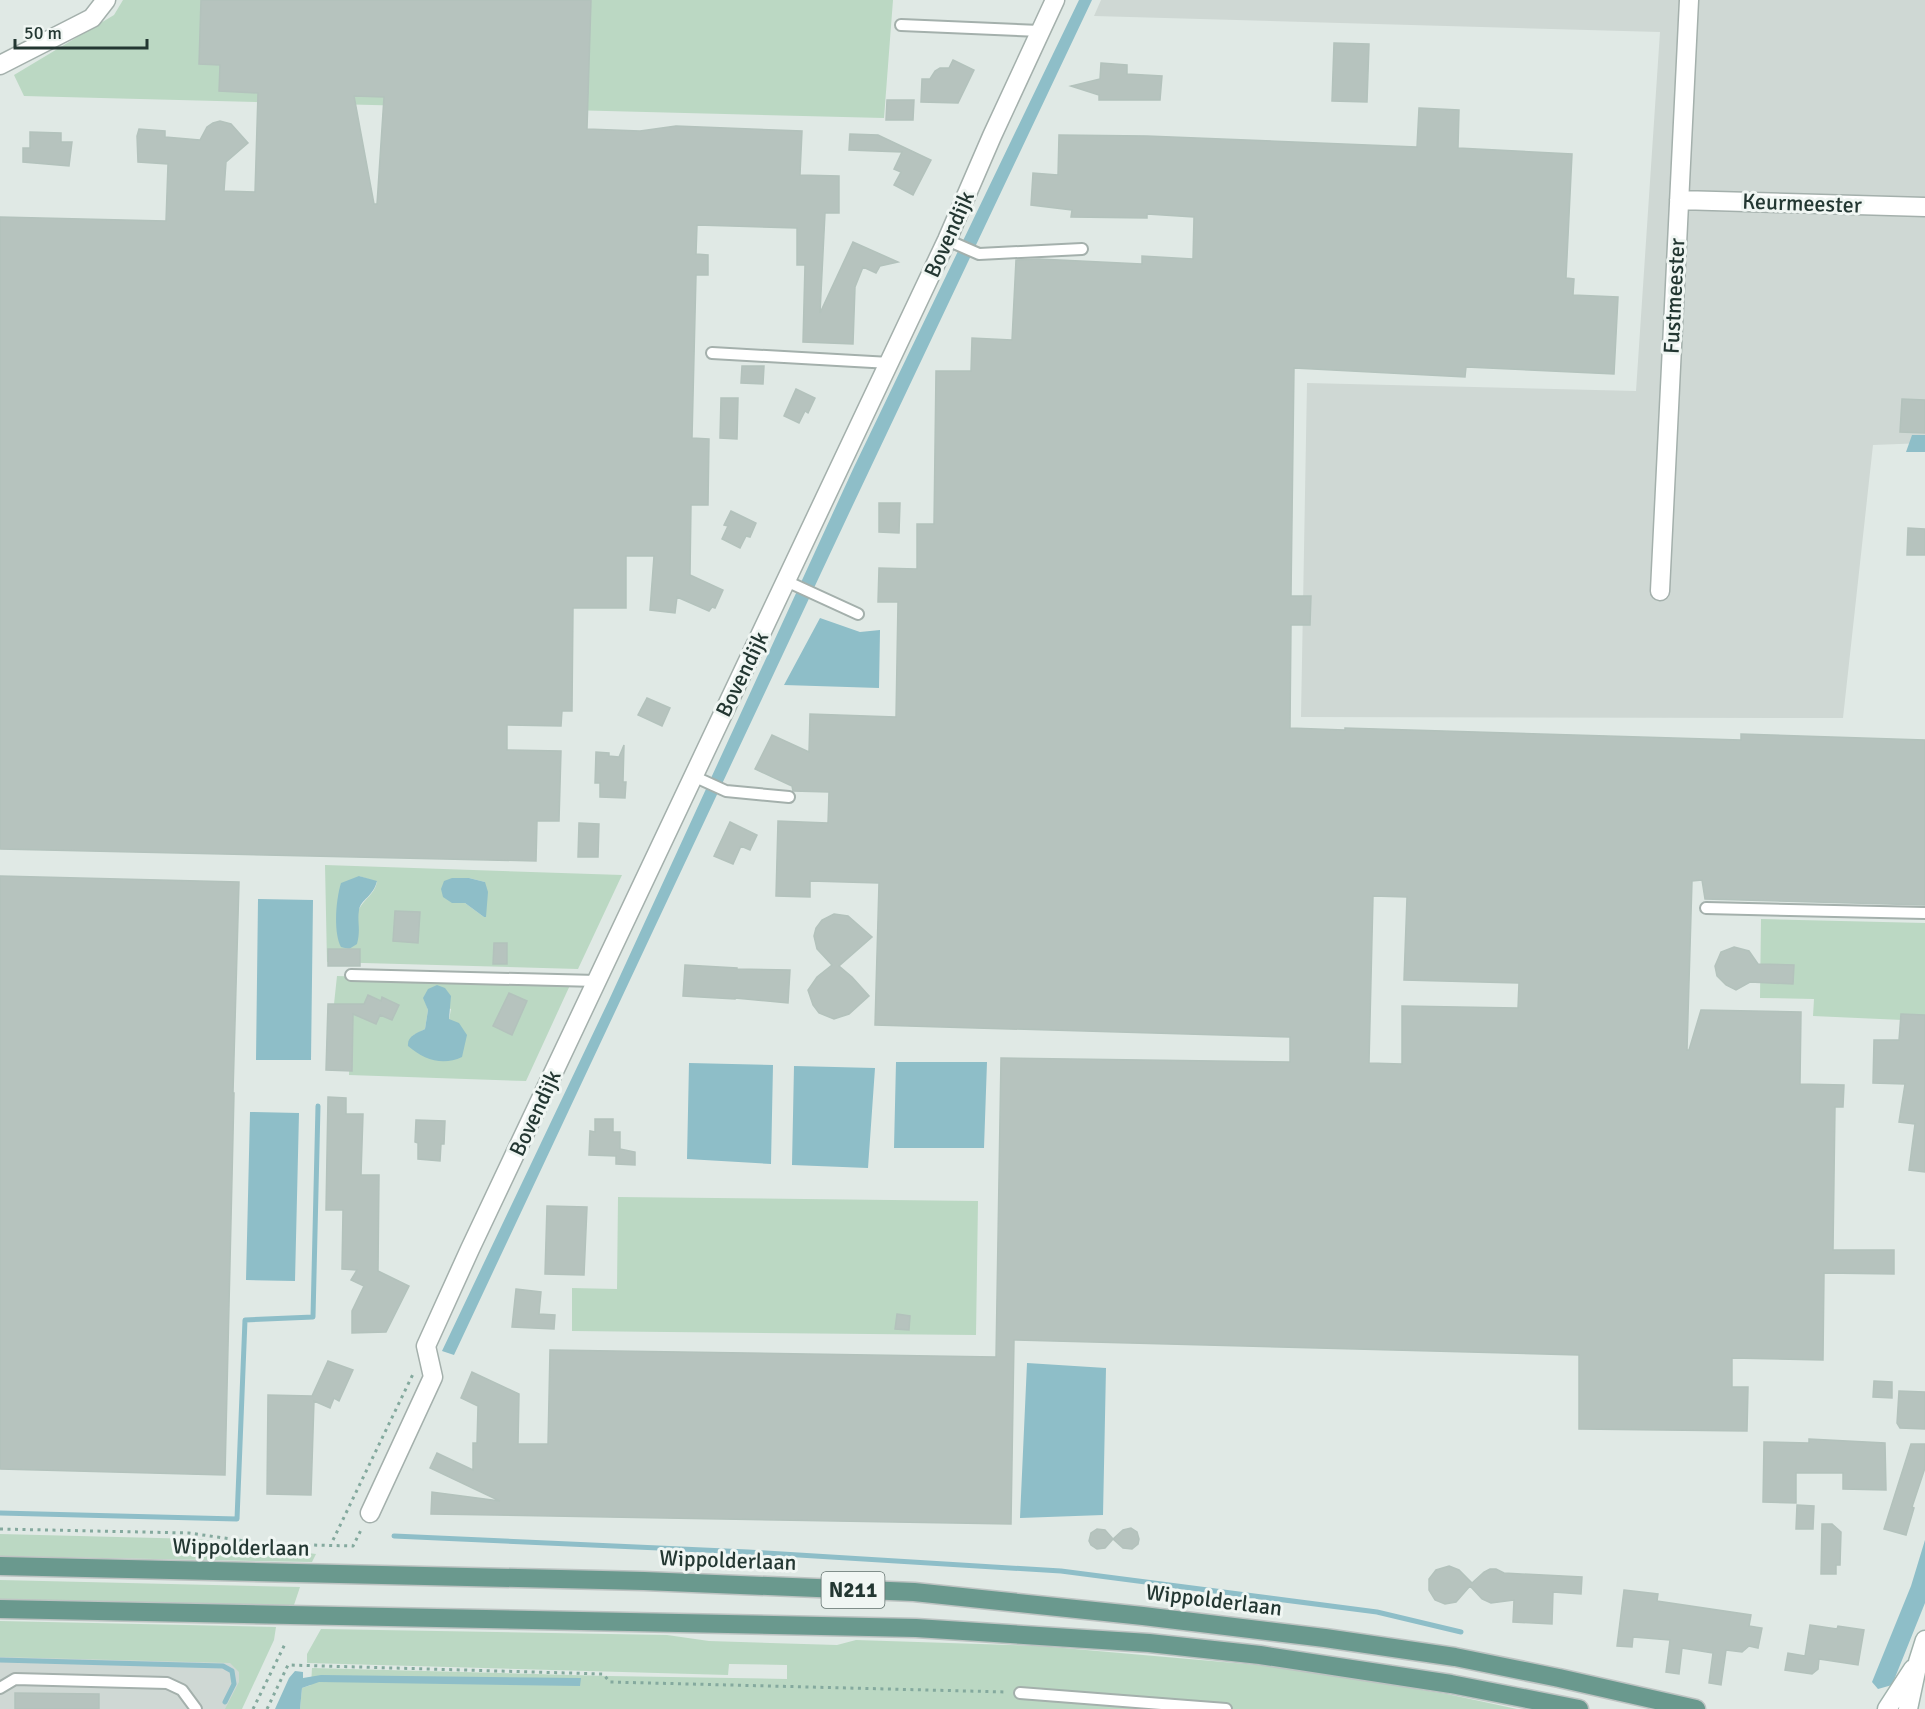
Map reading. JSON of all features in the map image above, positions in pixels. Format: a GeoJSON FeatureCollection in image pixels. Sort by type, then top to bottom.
{"type":"FeatureCollection","features":[{"type":"Feature","properties":{"kind":"main road","name":"Wippolderlaan"},"geometry":{"type":"LineString","coordinates":[[0,1566],[644,1581],[914,1593],[1154,1617],[1325,1638],[1466,1660],[1696,1709]]}},
{"type":"Feature","properties":{"kind":"main road","name":"N211"},"geometry":{"type":"LineString","coordinates":[[0,1609],[916,1628],[1149,1643],[1260,1655],[1451,1684],[1579,1709]]}},
{"type":"Feature","properties":{"kind":"street"},"geometry":{"type":"LineString","coordinates":[[0,65],[92,18],[106,0]]}},
{"type":"Feature","properties":{"kind":"street","name":"Bovendijk"},"geometry":{"type":"LineString","coordinates":[[426,1346],[597,981],[698,778],[890,363],[951,242],[1055,0]]}},
{"type":"Feature","properties":{"kind":"street","name":"Fustmeester"},"geometry":{"type":"LineString","coordinates":[[1660,591],[1689,0]]}},
{"type":"Feature","properties":{"kind":"street","name":"Keurmeester"},"geometry":{"type":"LineString","coordinates":[[1679,200],[1925,207]]}},
{"type":"Feature","properties":{"kind":"street"},"geometry":{"type":"LineString","coordinates":[[370,1513],[433,1377],[426,1346]]}},
{"type":"Feature","properties":{"kind":"street"},"geometry":{"type":"LineString","coordinates":[[1908,1709],[1925,1640]]}},
{"type":"Feature","properties":{"kind":"street"},"geometry":{"type":"LineString","coordinates":[[1887,1709],[1918,1662]]}},
{"type":"Feature","properties":{"kind":"lane"},"geometry":{"type":"LineString","coordinates":[[901,25],[1040,31]]}},
{"type":"Feature","properties":{"kind":"lane"},"geometry":{"type":"LineString","coordinates":[[951,242],[980,254],[1082,249]]}},
{"type":"Feature","properties":{"kind":"lane"},"geometry":{"type":"LineString","coordinates":[[712,353],[890,363]]}},
{"type":"Feature","properties":{"kind":"lane"},"geometry":{"type":"LineString","coordinates":[[790,583],[858,614]]}},
{"type":"Feature","properties":{"kind":"lane"},"geometry":{"type":"LineString","coordinates":[[698,778],[726,791],[789,797]]}},
{"type":"Feature","properties":{"kind":"lane"},"geometry":{"type":"LineString","coordinates":[[1706,908],[1925,913]]}},
{"type":"Feature","properties":{"kind":"lane"},"geometry":{"type":"LineString","coordinates":[[351,975],[597,981]]}},
{"type":"Feature","properties":{"kind":"lane"},"geometry":{"type":"LineString","coordinates":[[0,1688],[15,1679],[167,1683],[182,1690],[196,1709]]}},
{"type":"Feature","properties":{"kind":"lane"},"geometry":{"type":"LineString","coordinates":[[1020,1693],[1226,1709]]}},
{"type":"Feature","properties":{"kind":"path"},"geometry":{"type":"LineString","coordinates":[[333,1540],[426,1346]]}},
{"type":"Feature","properties":{"kind":"path"},"geometry":{"type":"LineString","coordinates":[[0,1529],[189,1533],[267,1544],[352,1546],[370,1513]]}},
{"type":"Feature","properties":{"kind":"path"},"geometry":{"type":"LineString","coordinates":[[253,1709],[286,1642]]}},
{"type":"Feature","properties":{"kind":"path"},"geometry":{"type":"LineString","coordinates":[[267,1709],[288,1665],[603,1674],[610,1682],[1020,1693]]}},
{"type":"Feature","properties":{"kind":"shaded area"},"geometry":{"type":"Polygon","coordinates":[[[1101,0],[1925,0],[1925,443],[1873,445],[1843,718],[1301,717],[1307,383],[1636,391],[1660,32],[1094,16],[1101,0]]]}},
{"type":"Feature","properties":{"kind":"shaded area"},"geometry":{"type":"Polygon","coordinates":[[[0,1638],[267,1646],[234,1709],[0,1709],[0,1638]]]}},
{"type":"Feature","properties":{"kind":"green space"},"geometry":{"type":"Polygon","coordinates":[[[123,0],[893,0],[884,118],[24,96],[14,75],[114,15],[123,0]]]}},
{"type":"Feature","properties":{"kind":"green space"},"geometry":{"type":"Polygon","coordinates":[[[325,865],[622,875],[578,969],[327,962],[325,865]],[[359,876],[359,909],[374,890],[377,882],[359,876]],[[469,878],[465,903],[484,917],[485,882],[469,878]]]}},
{"type":"Feature","properties":{"kind":"green space"},"geometry":{"type":"Polygon","coordinates":[[[1761,919],[1925,923],[1925,1021],[1813,1016],[1814,999],[1760,998],[1761,919]]]}},
{"type":"Feature","properties":{"kind":"green space"},"geometry":{"type":"Polygon","coordinates":[[[337,976],[571,983],[526,1081],[349,1075],[352,1013],[334,1004],[337,976]],[[425,1001],[428,1010],[425,1029],[412,1036],[449,1020],[451,1009],[425,1001]]]}},
{"type":"Feature","properties":{"kind":"green space"},"geometry":{"type":"Polygon","coordinates":[[[618,1197],[978,1201],[976,1335],[572,1331],[572,1288],[617,1289],[618,1197]]]}},
{"type":"Feature","properties":{"kind":"green space"},"geometry":{"type":"Polygon","coordinates":[[[0,1534],[197,1539],[316,1554],[312,1562],[0,1556],[0,1534]]]}},
{"type":"Feature","properties":{"kind":"green space"},"geometry":{"type":"Polygon","coordinates":[[[0,1580],[300,1587],[293,1608],[0,1600],[0,1580]]]}},
{"type":"Feature","properties":{"kind":"green space"},"geometry":{"type":"Polygon","coordinates":[[[0,1621],[276,1627],[274,1640],[242,1709],[225,1709],[239,1682],[239,1672],[230,1663],[0,1657],[0,1621]]]}},
{"type":"Feature","properties":{"kind":"green space"},"geometry":{"type":"Polygon","coordinates":[[[321,1629],[667,1635],[709,1641],[837,1645],[856,1640],[1040,1646],[1282,1667],[1447,1694],[1517,1709],[300,1709],[302,1688],[311,1685],[312,1668],[787,1679],[787,1665],[729,1664],[728,1675],[307,1663],[307,1654],[321,1629]]]}},
{"type":"Feature","properties":{"kind":"water"},"geometry":{"type":"Polygon","coordinates":[[[1079,0],[1092,0],[454,1355],[442,1351],[609,1000],[854,467],[1079,0]]]}},
{"type":"Feature","properties":{"kind":"water"},"geometry":{"type":"Polygon","coordinates":[[[1912,435],[1925,435],[1925,452],[1906,452],[1912,435]]]}},
{"type":"Feature","properties":{"kind":"water"},"geometry":{"type":"Polygon","coordinates":[[[820,618],[860,632],[880,630],[879,688],[784,685],[820,618]]]}},
{"type":"Feature","properties":{"kind":"water"},"geometry":{"type":"Polygon","coordinates":[[[359,876],[377,881],[373,891],[360,906],[357,944],[349,949],[341,947],[338,941],[336,915],[338,898],[341,883],[359,876]]]}},
{"type":"Feature","properties":{"kind":"water"},"geometry":{"type":"Polygon","coordinates":[[[452,878],[469,878],[485,882],[488,892],[486,917],[465,903],[452,903],[443,897],[441,889],[444,881],[452,878]]]}},
{"type":"Feature","properties":{"kind":"water"},"geometry":{"type":"Polygon","coordinates":[[[258,899],[313,900],[311,1060],[256,1060],[258,899]]]}},
{"type":"Feature","properties":{"kind":"water"},"geometry":{"type":"Polygon","coordinates":[[[437,985],[445,988],[451,996],[449,1019],[459,1023],[467,1035],[462,1057],[455,1060],[441,1061],[427,1058],[408,1046],[411,1037],[425,1029],[428,1010],[423,998],[428,989],[437,985]]]}},
{"type":"Feature","properties":{"kind":"water"},"geometry":{"type":"Polygon","coordinates":[[[896,1062],[987,1062],[984,1148],[894,1148],[896,1062]]]}},
{"type":"Feature","properties":{"kind":"water"},"geometry":{"type":"Polygon","coordinates":[[[689,1063],[773,1065],[771,1164],[687,1159],[689,1063]]]}},
{"type":"Feature","properties":{"kind":"water"},"geometry":{"type":"Polygon","coordinates":[[[794,1066],[875,1068],[868,1168],[792,1165],[794,1066]]]}},
{"type":"Feature","properties":{"kind":"water"},"geometry":{"type":"Polygon","coordinates":[[[250,1112],[299,1113],[295,1281],[246,1280],[250,1112]]]}},
{"type":"Feature","properties":{"kind":"water"},"geometry":{"type":"Polygon","coordinates":[[[1027,1363],[1106,1368],[1103,1515],[1020,1518],[1027,1363]]]}},
{"type":"Feature","properties":{"kind":"water"},"geometry":{"type":"Polygon","coordinates":[[[1925,1540],[1925,1603],[1892,1685],[1878,1689],[1872,1682],[1911,1586],[1925,1540]]]}},
{"type":"Feature","properties":{"kind":"water"},"geometry":{"type":"Polygon","coordinates":[[[295,1671],[303,1672],[303,1678],[321,1675],[581,1678],[580,1686],[319,1682],[302,1688],[300,1709],[275,1709],[289,1678],[295,1671]]]}},
{"type":"Feature","properties":{"kind":"building"},"geometry":{"type":"Polygon","coordinates":[[[201,0],[591,0],[587,129],[640,131],[676,126],[802,131],[800,175],[839,176],[839,213],[825,213],[820,313],[853,242],[898,262],[880,266],[876,273],[863,267],[855,287],[853,344],[803,342],[805,265],[797,265],[797,228],[697,225],[696,254],[708,255],[708,275],[696,275],[692,438],[709,439],[708,505],[691,505],[690,575],[723,590],[715,608],[712,607],[709,611],[677,597],[675,613],[650,610],[654,556],[626,556],[626,608],[573,608],[572,711],[562,711],[561,726],[507,725],[507,750],[561,751],[559,821],[537,821],[536,861],[0,849],[0,217],[166,221],[168,164],[138,162],[139,129],[165,131],[165,137],[200,140],[207,127],[220,121],[231,124],[248,143],[226,162],[224,191],[255,192],[258,93],[219,91],[220,65],[199,64],[201,0]],[[354,96],[374,204],[377,204],[384,97],[354,96]]]}},
{"type":"Feature","properties":{"kind":"building"},"geometry":{"type":"Polygon","coordinates":[[[1334,43],[1369,44],[1367,102],[1332,101],[1334,43]]]}},
{"type":"Feature","properties":{"kind":"building"},"geometry":{"type":"Polygon","coordinates":[[[953,60],[974,70],[958,103],[921,102],[922,79],[930,79],[940,68],[949,68],[953,60]]]}},
{"type":"Feature","properties":{"kind":"building"},"geometry":{"type":"Polygon","coordinates":[[[1101,63],[1127,65],[1127,74],[1162,76],[1160,100],[1099,100],[1099,95],[1071,86],[1100,79],[1101,63]]]}},
{"type":"Feature","properties":{"kind":"building"},"geometry":{"type":"Polygon","coordinates":[[[887,100],[914,100],[913,120],[886,120],[887,100]]]}},
{"type":"Feature","properties":{"kind":"building"},"geometry":{"type":"Polygon","coordinates":[[[1419,108],[1459,110],[1458,148],[1572,154],[1566,278],[1574,279],[1573,295],[1618,297],[1614,374],[1466,367],[1465,377],[1294,368],[1291,596],[1311,596],[1310,625],[1291,625],[1290,728],[1741,740],[1741,734],[1925,740],[1925,905],[1705,899],[1702,880],[1692,881],[1687,1050],[1689,1050],[1701,1010],[1801,1012],[1800,1084],[1844,1085],[1843,1107],[1835,1107],[1833,1250],[1894,1250],[1894,1274],[1824,1273],[1823,1360],[1732,1358],[1732,1387],[1748,1387],[1747,1431],[1579,1429],[1579,1355],[1014,1340],[1011,1524],[431,1514],[432,1492],[500,1501],[430,1468],[437,1453],[473,1470],[473,1443],[477,1443],[478,1406],[461,1398],[472,1372],[519,1394],[518,1444],[548,1444],[550,1350],[996,1357],[1001,1058],[1290,1062],[1290,1037],[875,1025],[879,883],[810,881],[810,897],[776,896],[778,821],[828,823],[829,792],[793,791],[792,786],[755,769],[772,735],[809,752],[810,714],[896,717],[898,602],[878,602],[879,568],[917,569],[917,524],[934,524],[936,371],[971,371],[972,338],[1012,340],[1016,260],[1142,264],[1142,256],[1193,259],[1194,217],[1147,214],[1147,218],[1071,217],[1072,210],[1031,205],[1033,173],[1058,175],[1059,135],[1147,136],[1417,147],[1419,108]],[[1373,896],[1369,1063],[1402,1064],[1402,1006],[1518,1008],[1519,983],[1404,980],[1407,897],[1373,896]]]}},
{"type":"Feature","properties":{"kind":"building"},"geometry":{"type":"Polygon","coordinates":[[[30,132],[61,133],[61,142],[72,142],[69,166],[23,162],[23,148],[30,148],[30,132]]]}},
{"type":"Feature","properties":{"kind":"building"},"geometry":{"type":"Polygon","coordinates":[[[850,134],[878,135],[931,160],[913,195],[894,185],[901,172],[894,169],[902,152],[849,150],[850,134]]]}},
{"type":"Feature","properties":{"kind":"building"},"geometry":{"type":"Polygon","coordinates":[[[742,366],[764,366],[763,384],[741,383],[742,366]]]}},
{"type":"Feature","properties":{"kind":"building"},"geometry":{"type":"Polygon","coordinates":[[[796,389],[815,398],[808,413],[805,411],[799,423],[784,416],[796,389]]]}},
{"type":"Feature","properties":{"kind":"building"},"geometry":{"type":"Polygon","coordinates":[[[721,398],[738,398],[737,439],[720,438],[721,398]]]}},
{"type":"Feature","properties":{"kind":"building"},"geometry":{"type":"Polygon","coordinates":[[[1902,399],[1925,400],[1925,433],[1900,432],[1902,399]]]}},
{"type":"Feature","properties":{"kind":"building"},"geometry":{"type":"Polygon","coordinates":[[[879,503],[900,503],[899,533],[879,532],[879,503]]]}},
{"type":"Feature","properties":{"kind":"building"},"geometry":{"type":"Polygon","coordinates":[[[731,511],[756,523],[750,537],[746,536],[740,548],[722,539],[728,526],[724,525],[731,511]]]}},
{"type":"Feature","properties":{"kind":"building"},"geometry":{"type":"Polygon","coordinates":[[[1908,528],[1925,529],[1925,555],[1907,555],[1908,528]]]}},
{"type":"Feature","properties":{"kind":"building"},"geometry":{"type":"Polygon","coordinates":[[[647,698],[670,708],[662,726],[638,715],[647,698]]]}},
{"type":"Feature","properties":{"kind":"building"},"geometry":{"type":"Polygon","coordinates":[[[624,745],[625,798],[600,797],[600,783],[595,783],[596,752],[619,757],[624,745]]]}},
{"type":"Feature","properties":{"kind":"building"},"geometry":{"type":"Polygon","coordinates":[[[730,822],[757,835],[750,850],[741,846],[733,864],[714,856],[730,822]]]}},
{"type":"Feature","properties":{"kind":"building"},"geometry":{"type":"Polygon","coordinates":[[[579,823],[599,824],[598,857],[578,857],[579,823]]]}},
{"type":"Feature","properties":{"kind":"building"},"geometry":{"type":"Polygon","coordinates":[[[0,876],[239,882],[225,1475],[0,1469],[0,876]]]}},
{"type":"Feature","properties":{"kind":"building"},"geometry":{"type":"Polygon","coordinates":[[[395,911],[420,912],[418,943],[393,941],[395,911]]]}},
{"type":"Feature","properties":{"kind":"building"},"geometry":{"type":"Polygon","coordinates":[[[834,914],[848,916],[872,937],[839,966],[869,996],[849,1014],[834,1019],[819,1013],[813,1005],[808,990],[817,977],[832,965],[817,949],[814,936],[822,920],[834,914]]]}},
{"type":"Feature","properties":{"kind":"building"},"geometry":{"type":"Polygon","coordinates":[[[494,943],[507,943],[507,964],[493,964],[494,943]]]}},
{"type":"Feature","properties":{"kind":"building"},"geometry":{"type":"Polygon","coordinates":[[[1734,947],[1749,951],[1758,964],[1794,965],[1793,984],[1750,982],[1736,990],[1726,985],[1717,976],[1715,966],[1721,952],[1734,947]]]}},
{"type":"Feature","properties":{"kind":"building"},"geometry":{"type":"Polygon","coordinates":[[[328,949],[360,949],[360,966],[328,966],[328,949]]]}},
{"type":"Feature","properties":{"kind":"building"},"geometry":{"type":"Polygon","coordinates":[[[685,965],[790,970],[788,1003],[683,996],[685,965]]]}},
{"type":"Feature","properties":{"kind":"building"},"geometry":{"type":"Polygon","coordinates":[[[509,993],[527,1001],[512,1035],[493,1026],[509,993]]]}},
{"type":"Feature","properties":{"kind":"building"},"geometry":{"type":"Polygon","coordinates":[[[368,995],[381,1001],[382,997],[399,1005],[392,1020],[380,1015],[376,1024],[353,1014],[352,1071],[326,1070],[328,1004],[364,1004],[368,995]]]}},
{"type":"Feature","properties":{"kind":"building"},"geometry":{"type":"Polygon","coordinates":[[[1901,1014],[1925,1015],[1925,1172],[1909,1170],[1915,1124],[1899,1122],[1905,1084],[1873,1083],[1874,1040],[1899,1040],[1901,1014]]]}},
{"type":"Feature","properties":{"kind":"building"},"geometry":{"type":"Polygon","coordinates":[[[328,1097],[346,1098],[346,1114],[363,1114],[361,1175],[379,1175],[378,1271],[409,1286],[386,1332],[352,1333],[352,1311],[364,1286],[351,1280],[357,1270],[342,1269],[343,1210],[326,1210],[328,1097]]]}},
{"type":"Feature","properties":{"kind":"building"},"geometry":{"type":"Polygon","coordinates":[[[595,1119],[613,1119],[613,1132],[620,1132],[620,1149],[635,1152],[635,1165],[616,1164],[616,1156],[589,1155],[590,1131],[595,1132],[595,1119]]]}},
{"type":"Feature","properties":{"kind":"building"},"geometry":{"type":"Polygon","coordinates":[[[416,1120],[445,1121],[444,1144],[441,1144],[440,1161],[418,1159],[418,1143],[415,1142],[416,1120]]]}},
{"type":"Feature","properties":{"kind":"building"},"geometry":{"type":"Polygon","coordinates":[[[547,1206],[587,1207],[584,1275],[545,1274],[547,1206]]]}},
{"type":"Feature","properties":{"kind":"building"},"geometry":{"type":"Polygon","coordinates":[[[516,1289],[541,1292],[539,1314],[555,1315],[554,1329],[512,1327],[516,1289]]]}},
{"type":"Feature","properties":{"kind":"building"},"geometry":{"type":"Polygon","coordinates":[[[897,1314],[910,1316],[909,1330],[895,1329],[897,1314]]]}},
{"type":"Feature","properties":{"kind":"building"},"geometry":{"type":"Polygon","coordinates":[[[328,1361],[353,1370],[339,1401],[334,1398],[330,1408],[314,1401],[311,1495],[267,1494],[268,1395],[312,1396],[328,1361]]]}},
{"type":"Feature","properties":{"kind":"building"},"geometry":{"type":"Polygon","coordinates":[[[1874,1381],[1892,1382],[1892,1398],[1873,1397],[1874,1381]]]}},
{"type":"Feature","properties":{"kind":"building"},"geometry":{"type":"Polygon","coordinates":[[[1899,1391],[1925,1392],[1925,1429],[1900,1428],[1897,1423],[1899,1391]]]}},
{"type":"Feature","properties":{"kind":"building"},"geometry":{"type":"Polygon","coordinates":[[[1809,1439],[1885,1443],[1886,1490],[1843,1489],[1843,1473],[1796,1473],[1796,1503],[1763,1502],[1764,1442],[1809,1443],[1809,1439]]]}},
{"type":"Feature","properties":{"kind":"building"},"geometry":{"type":"Polygon","coordinates":[[[1911,1444],[1925,1444],[1925,1468],[1912,1507],[1914,1508],[1906,1535],[1884,1529],[1911,1444]]]}},
{"type":"Feature","properties":{"kind":"building"},"geometry":{"type":"Polygon","coordinates":[[[1797,1505],[1814,1506],[1813,1529],[1796,1529],[1797,1505]]]}},
{"type":"Feature","properties":{"kind":"building"},"geometry":{"type":"Polygon","coordinates":[[[1822,1524],[1832,1524],[1841,1532],[1840,1565],[1836,1565],[1836,1574],[1821,1574],[1822,1524]]]}},
{"type":"Feature","properties":{"kind":"building"},"geometry":{"type":"Polygon","coordinates":[[[1131,1528],[1137,1532],[1139,1539],[1138,1544],[1132,1549],[1123,1548],[1113,1539],[1123,1530],[1131,1528]]]}},
{"type":"Feature","properties":{"kind":"building"},"geometry":{"type":"Polygon","coordinates":[[[1097,1529],[1105,1530],[1113,1539],[1105,1548],[1097,1549],[1089,1541],[1091,1533],[1097,1529]]]}},
{"type":"Feature","properties":{"kind":"building"},"geometry":{"type":"Polygon","coordinates":[[[1449,1566],[1459,1570],[1472,1583],[1490,1569],[1504,1573],[1582,1577],[1581,1594],[1553,1592],[1552,1624],[1513,1622],[1514,1600],[1491,1603],[1482,1599],[1470,1586],[1456,1602],[1445,1604],[1435,1600],[1429,1590],[1429,1579],[1436,1570],[1449,1566]]]}},
{"type":"Feature","properties":{"kind":"building"},"geometry":{"type":"Polygon","coordinates":[[[1624,1590],[1658,1594],[1657,1601],[1751,1615],[1749,1626],[1762,1628],[1758,1648],[1749,1646],[1742,1652],[1726,1650],[1721,1685],[1709,1683],[1713,1653],[1682,1648],[1679,1674],[1666,1672],[1670,1640],[1633,1637],[1632,1647],[1617,1646],[1624,1590]]]}},
{"type":"Feature","properties":{"kind":"building"},"geometry":{"type":"Polygon","coordinates":[[[1810,1625],[1864,1630],[1858,1665],[1819,1659],[1818,1669],[1812,1674],[1785,1670],[1788,1653],[1805,1656],[1810,1625]]]}},
{"type":"Feature","properties":{"kind":"building"},"geometry":{"type":"Polygon","coordinates":[[[15,1693],[99,1694],[99,1709],[15,1709],[15,1693]]]}},
{"type":"Feature","properties":{"kind":"waterway"},"geometry":{"type":"LineString","coordinates":[[0,1513],[237,1519],[245,1320],[313,1317],[318,1106]]}},
{"type":"Feature","properties":{"kind":"waterway"},"geometry":{"type":"LineString","coordinates":[[394,1536],[748,1552],[1061,1571],[1377,1612],[1461,1632]]}},
{"type":"Feature","properties":{"kind":"waterway"},"geometry":{"type":"LineString","coordinates":[[0,1660],[223,1666],[232,1671],[234,1684],[225,1702]]}}]}
